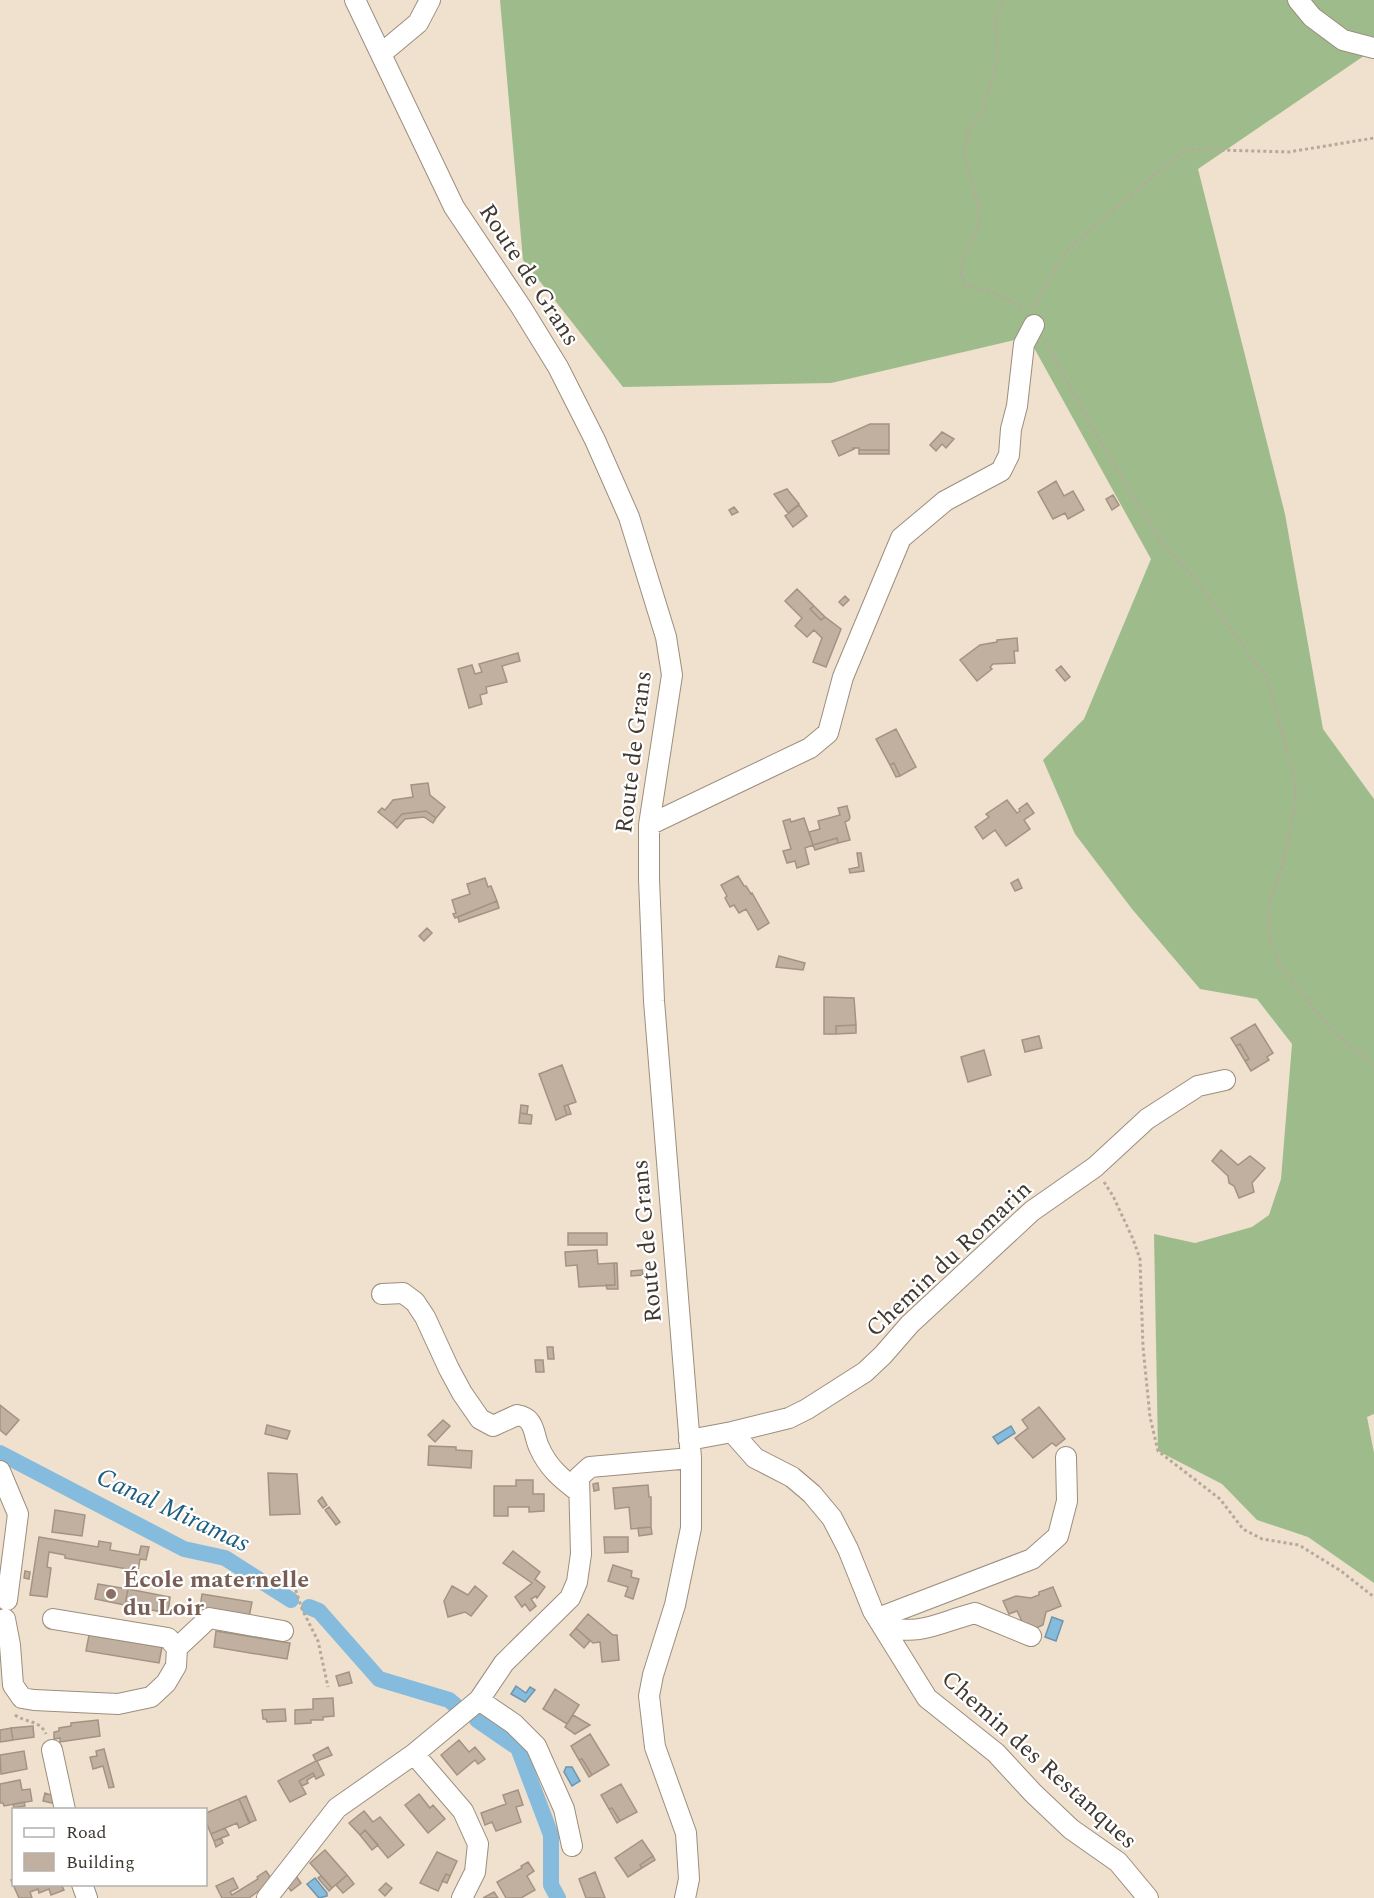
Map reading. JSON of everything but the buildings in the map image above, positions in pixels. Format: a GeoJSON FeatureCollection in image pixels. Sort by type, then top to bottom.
{"type":"FeatureCollection","features":[{"type":"Feature","properties":{"kind":"street","name":"Route de Grans"},"geometry":{"type":"LineString","coordinates":[[355,0],[454,207],[558,367],[595,440],[628,517],[666,637],[672,675],[649,825],[649,879],[654,1001],[690,1449],[691,1528],[675,1605],[649,1696],[655,1747],[686,1833],[689,1878],[686,1898]]}},
{"type":"Feature","properties":{"kind":"street"},"geometry":{"type":"LineString","coordinates":[[382,53],[418,23],[430,0]]}},
{"type":"Feature","properties":{"kind":"street"},"geometry":{"type":"LineString","coordinates":[[1298,0],[1312,17],[1343,40],[1374,48]]}},
{"type":"Feature","properties":{"kind":"street"},"geometry":{"type":"LineString","coordinates":[[649,825],[810,748],[828,733],[843,676],[901,538],[945,501],[1001,471],[1009,455],[1024,344],[1034,325]]}},
{"type":"Feature","properties":{"kind":"street","name":"Chemin du Romarin"},"geometry":{"type":"LineString","coordinates":[[579,1492],[579,1477],[590,1467],[690,1449],[732,1432],[789,1418],[807,1410],[865,1372],[910,1324],[1032,1211],[1095,1167],[1147,1119],[1197,1086],[1225,1080]]}},
{"type":"Feature","properties":{"kind":"street"},"geometry":{"type":"LineString","coordinates":[[267,1898],[337,1808],[414,1754],[479,1700],[504,1664],[570,1598],[577,1582],[581,1554],[579,1492],[559,1477],[548,1465],[537,1445],[528,1419],[517,1415],[493,1426],[480,1419],[449,1369],[425,1317],[415,1302],[403,1293],[382,1294]]}},
{"type":"Feature","properties":{"kind":"street","name":"Chemin des Restanques"},"geometry":{"type":"LineString","coordinates":[[732,1432],[755,1458],[792,1477],[812,1494],[832,1518],[880,1622],[927,1698],[996,1753],[1071,1829],[1118,1862],[1148,1898]]}},
{"type":"Feature","properties":{"kind":"street"},"geometry":{"type":"LineString","coordinates":[[880,1622],[1032,1559],[1058,1536],[1068,1501],[1066,1457]]}},
{"type":"Feature","properties":{"kind":"street"},"geometry":{"type":"LineString","coordinates":[[0,1471],[18,1514],[8,1538],[3,1610],[10,1645],[13,1685],[22,1698],[118,1704],[151,1697],[166,1683],[176,1666],[177,1648],[209,1618],[283,1631]]}},
{"type":"Feature","properties":{"kind":"street"},"geometry":{"type":"LineString","coordinates":[[880,1622],[900,1631],[927,1629],[975,1613],[1031,1636]]}},
{"type":"Feature","properties":{"kind":"street"},"geometry":{"type":"LineString","coordinates":[[53,1619],[168,1638],[177,1648]]}},
{"type":"Feature","properties":{"kind":"street"},"geometry":{"type":"LineString","coordinates":[[479,1700],[514,1724],[536,1746],[564,1809],[572,1846]]}},
{"type":"Feature","properties":{"kind":"street"},"geometry":{"type":"LineString","coordinates":[[52,1750],[64,1808]]}},
{"type":"Feature","properties":{"kind":"street"},"geometry":{"type":"LineString","coordinates":[[414,1754],[463,1810],[478,1844],[475,1872],[462,1898]]}},
{"type":"Feature","properties":{"kind":"path"},"geometry":{"type":"LineString","coordinates":[[1003,0],[994,17],[998,56],[983,112],[969,127],[964,152],[979,208],[979,225],[964,257],[960,272],[966,286],[995,292],[1015,302],[1029,315],[1067,250],[1185,149],[1289,152],[1374,138]]}},
{"type":"Feature","properties":{"kind":"path"},"geometry":{"type":"LineString","coordinates":[[1034,325],[1052,353],[1097,436],[1159,538],[1196,579],[1268,680],[1294,777],[1296,801],[1280,875],[1269,903],[1269,935],[1281,967],[1331,1030],[1374,1066]]}},
{"type":"Feature","properties":{"kind":"path"},"geometry":{"type":"LineString","coordinates":[[1095,1167],[1113,1196],[1140,1259],[1143,1347],[1150,1417],[1158,1451],[1220,1499],[1243,1529],[1262,1539],[1299,1545],[1341,1571],[1374,1597]]}},
{"type":"Feature","properties":{"kind":"path"},"geometry":{"type":"LineString","coordinates":[[297,1579],[294,1585],[302,1609],[318,1641],[328,1687]]}},
{"type":"Feature","properties":{"kind":"path"},"geometry":{"type":"LineString","coordinates":[[9,1710],[20,1719],[34,1722],[43,1728],[52,1750]]}},
{"type":"Feature","properties":{"kind":"green space"},"geometry":{"type":"Polygon","coordinates":[[[500,0],[1374,0],[1374,49],[1198,169],[1285,514],[1323,729],[1374,799],[1374,1414],[1367,1417],[1374,1453],[1374,1583],[1308,1537],[1257,1520],[1222,1484],[1158,1451],[1154,1234],[1195,1243],[1252,1227],[1269,1215],[1281,1179],[1292,1044],[1257,999],[1200,989],[1132,909],[1075,834],[1043,760],[1084,719],[1151,559],[1028,337],[831,383],[623,387],[523,260],[500,0]]]}},
{"type":"Feature","properties":{"kind":"water"},"geometry":{"type":"Polygon","coordinates":[[[1011,1426],[1015,1433],[998,1444],[993,1437],[1011,1426]]]}},
{"type":"Feature","properties":{"kind":"water"},"geometry":{"type":"Polygon","coordinates":[[[1052,1617],[1063,1621],[1056,1641],[1045,1637],[1052,1617]]]}},
{"type":"Feature","properties":{"kind":"water"},"geometry":{"type":"Polygon","coordinates":[[[516,1686],[526,1693],[530,1687],[535,1690],[525,1702],[511,1694],[516,1686]]]}},
{"type":"Feature","properties":{"kind":"water"},"geometry":{"type":"Polygon","coordinates":[[[566,1767],[572,1767],[580,1781],[572,1786],[564,1772],[566,1767]]]}},
{"type":"Feature","properties":{"kind":"water"},"geometry":{"type":"Polygon","coordinates":[[[315,1878],[327,1896],[319,1898],[307,1884],[315,1878]]]}},
{"type":"Feature","properties":{"kind":"waterway","name":"Canal Miramas"},"geometry":{"type":"LineString","coordinates":[[0,1453],[184,1549],[225,1558],[291,1600]]}},
{"type":"Feature","properties":{"kind":"waterway","name":"Canal Miramas"},"geometry":{"type":"LineString","coordinates":[[309,1607],[319,1611],[379,1679],[449,1700],[455,1705]]}},
{"type":"Feature","properties":{"kind":"waterway","name":"Canal Miramas"},"geometry":{"type":"LineString","coordinates":[[477,1720],[518,1748],[551,1835],[551,1885],[558,1898]]}},
{"type":"Feature","properties":{"kind":"place","name":"École maternelle du Loir"},"geometry":{"type":"Point","coordinates":[111,1594]}}]}
